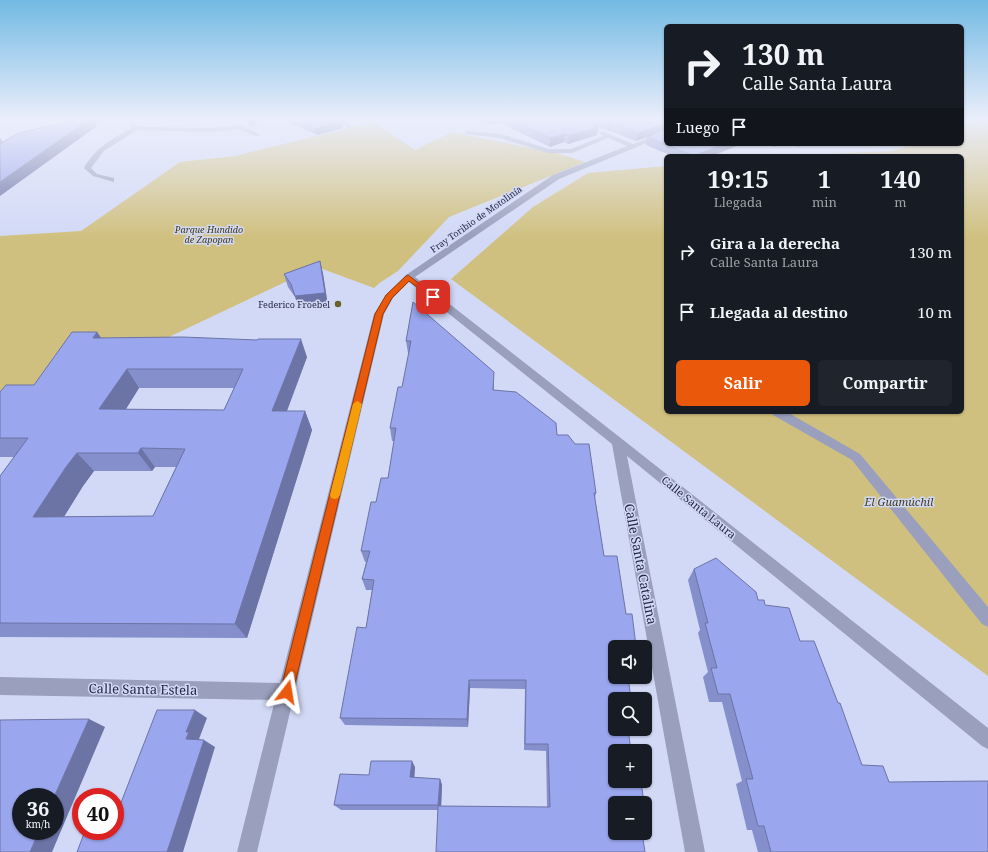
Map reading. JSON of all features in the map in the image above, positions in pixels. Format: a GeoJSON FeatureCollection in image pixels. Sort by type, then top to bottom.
{"type":"FeatureCollection","features":[{"type":"Feature","properties":{"kind":"street"},"geometry":{"type":"LineString","coordinates":[[94,158],[87,168],[95,175],[111,180]]}},
{"type":"Feature","properties":{"kind":"street","name":"Fray Toribio de Motolinía"},"geometry":{"type":"LineString","coordinates":[[247,852],[379,314],[389,297],[408,277],[556,177],[606,158]]}},
{"type":"Feature","properties":{"kind":"street","name":"Calle Santa Laura"},"geometry":{"type":"LineString","coordinates":[[408,277],[618,442],[988,740]]}},
{"type":"Feature","properties":{"kind":"street"},"geometry":{"type":"LineString","coordinates":[[781,414],[856,457],[988,619]]}},
{"type":"Feature","properties":{"kind":"street","name":"Calle Santa Catalina"},"geometry":{"type":"LineString","coordinates":[[618,442],[695,852]]}},
{"type":"Feature","properties":{"kind":"street","name":"Calle Santa Estela"},"geometry":{"type":"LineString","coordinates":[[0,686],[287,692]]}},
{"type":"Feature","properties":{"kind":"green space","name":"Parque Hundido de Zapopan"},"geometry":{"type":"Polygon","coordinates":[[[219,158],[572,158],[585,162],[449,217],[398,271],[374,288],[317,267],[0,417],[0,236],[81,231],[180,162],[219,158]]]}},
{"type":"Feature","properties":{"kind":"green space","name":"El Guamúchil"},"geometry":{"type":"Polygon","coordinates":[[[964,158],[988,158],[988,676],[451,279],[533,207],[588,173],[664,166],[664,414],[964,414],[964,158]]]}},
{"type":"Feature","properties":{"kind":"building"},"geometry":{"type":"Polygon","coordinates":[[[0,158],[34,158],[0,182],[0,158]]]}},
{"type":"Feature","properties":{"kind":"building"},"geometry":{"type":"Polygon","coordinates":[[[320,261],[325,293],[295,296],[291,284],[284,274],[320,261]]]}},
{"type":"Feature","properties":{"kind":"building"},"geometry":{"type":"Polygon","coordinates":[[[413,302],[494,372],[493,390],[516,392],[556,423],[557,435],[568,435],[575,444],[589,444],[596,493],[594,493],[604,556],[617,556],[626,614],[632,614],[635,640],[608,640],[608,684],[629,684],[630,692],[608,692],[608,736],[629,736],[630,744],[608,744],[608,788],[642,788],[643,796],[608,796],[608,840],[643,840],[645,852],[436,852],[438,806],[550,807],[548,744],[525,744],[526,680],[469,680],[467,719],[340,718],[357,627],[366,628],[374,580],[362,579],[370,551],[361,551],[371,502],[376,502],[381,478],[388,478],[396,428],[390,428],[398,387],[402,387],[411,341],[406,341],[413,302]]]}},
{"type":"Feature","properties":{"kind":"building"},"geometry":{"type":"Polygon","coordinates":[[[72,332],[97,332],[93,338],[183,337],[257,340],[301,339],[272,411],[305,411],[235,624],[0,623],[0,476],[28,438],[0,438],[0,392],[6,385],[34,385],[72,332]],[[127,369],[99,409],[224,410],[243,369],[127,369]],[[141,448],[138,453],[77,453],[33,517],[153,516],[185,449],[141,448]]]}},
{"type":"Feature","properties":{"kind":"building"},"geometry":{"type":"Polygon","coordinates":[[[716,558],[756,592],[758,600],[764,600],[765,605],[789,608],[800,641],[814,641],[838,703],[840,703],[862,765],[883,766],[889,782],[988,781],[988,852],[771,852],[764,826],[758,826],[746,779],[753,779],[730,694],[718,694],[711,668],[717,668],[705,623],[708,623],[694,569],[716,558]]]}},
{"type":"Feature","properties":{"kind":"building"},"geometry":{"type":"Polygon","coordinates":[[[157,710],[195,710],[186,732],[189,732],[186,739],[204,740],[167,852],[77,852],[82,840],[124,840],[124,795],[157,710]]]}},
{"type":"Feature","properties":{"kind":"building"},"geometry":{"type":"Polygon","coordinates":[[[89,719],[58,788],[12,788],[12,840],[35,840],[30,852],[0,852],[0,720],[89,719]]]}},
{"type":"Feature","properties":{"kind":"building"},"geometry":{"type":"Polygon","coordinates":[[[371,761],[412,761],[410,777],[440,779],[438,805],[334,805],[340,774],[369,775],[371,761]]]}},
{"type":"Feature","properties":{"kind":"slow traffic"},"geometry":{"type":"LineString","coordinates":[[335,495],[357,404]]}},
{"type":"Feature","properties":{"kind":"place","name":"Federico Froebel"},"geometry":{"type":"Point","coordinates":[338,304]}},
{"type":"Feature","properties":{"kind":"route"},"geometry":{"type":"LineString","coordinates":[[287,692],[379,314],[389,297],[408,277],[433,297]]}}]}
